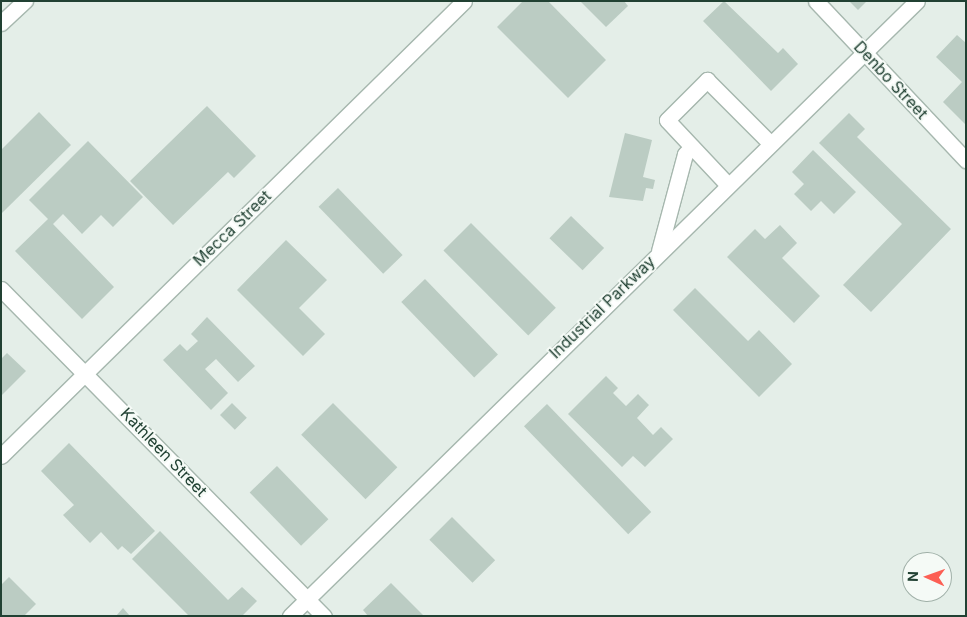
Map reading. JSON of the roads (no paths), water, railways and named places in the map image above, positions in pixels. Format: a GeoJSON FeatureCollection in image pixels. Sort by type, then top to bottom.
{"type":"FeatureCollection","features":[{"type":"Feature","properties":{"kind":"street"},"geometry":{"type":"LineString","coordinates":[[1,23],[25,1]]}},
{"type":"Feature","properties":{"kind":"street","name":"Mecca Street"},"geometry":{"type":"LineString","coordinates":[[1,456],[464,1]]}},
{"type":"Feature","properties":{"kind":"street","name":"Denbo Street"},"geometry":{"type":"LineString","coordinates":[[816,1],[966,160]]}},
{"type":"Feature","properties":{"kind":"street","name":"Industrial Parkway"},"geometry":{"type":"LineString","coordinates":[[290,616],[770,143],[917,1]]}},
{"type":"Feature","properties":{"kind":"street"},"geometry":{"type":"LineString","coordinates":[[728,185],[667,120],[707,80],[770,143]]}},
{"type":"Feature","properties":{"kind":"street"},"geometry":{"type":"LineString","coordinates":[[658,253],[685,154],[692,147]]}},
{"type":"Feature","properties":{"kind":"street","name":"Kathleen Street"},"geometry":{"type":"LineString","coordinates":[[1,289],[87,372],[324,616]]}}]}
